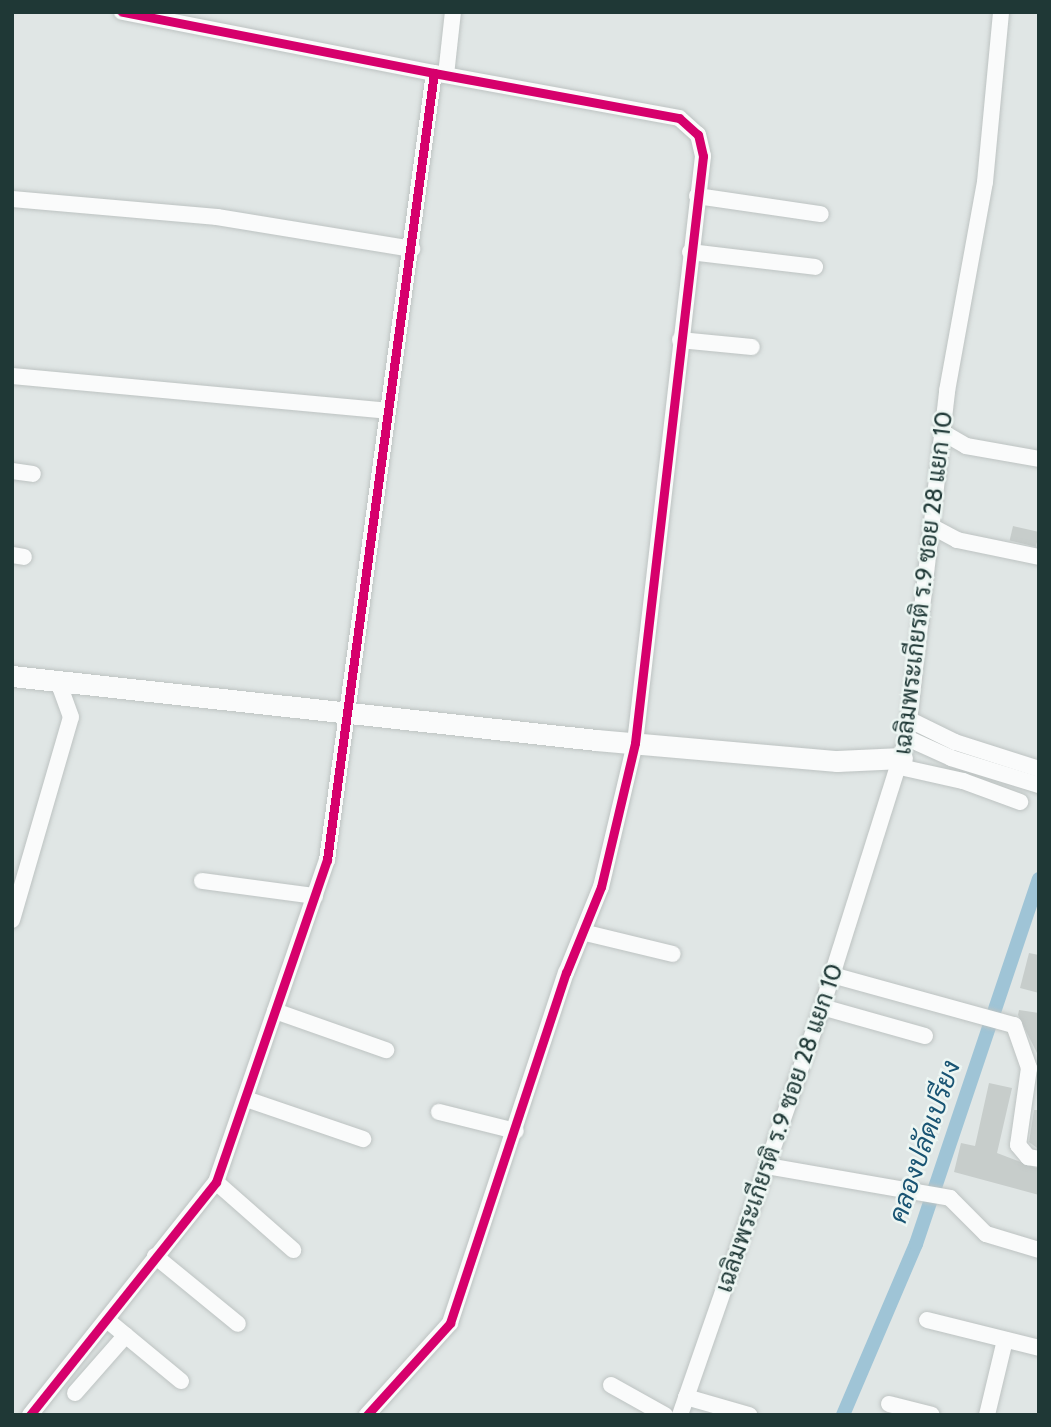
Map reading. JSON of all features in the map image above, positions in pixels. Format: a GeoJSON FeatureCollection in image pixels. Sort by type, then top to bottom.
{"type":"FeatureCollection","features":[{"type":"Feature","properties":{"kind":"street"},"geometry":{"type":"LineString","coordinates":[[122,12],[679,118],[701,144],[635,743],[586,933],[566,973],[516,1131],[450,1323],[367,1415]]}},
{"type":"Feature","properties":{"kind":"street"},"geometry":{"type":"LineString","coordinates":[[30,1415],[216,1182],[315,896],[335,826],[387,411],[440,74],[453,12]]}},
{"type":"Feature","properties":{"kind":"street","name":"เฉลิมพระเกียรติ ร.9 ซอย 28 แยก 10"},"geometry":{"type":"LineString","coordinates":[[680,1415],[822,1007],[903,754],[910,720],[942,432],[985,182],[1001,12]]}},
{"type":"Feature","properties":{"kind":"street"},"geometry":{"type":"LineString","coordinates":[[697,196],[821,214]]}},
{"type":"Feature","properties":{"kind":"street"},"geometry":{"type":"LineString","coordinates":[[12,199],[241,220],[412,249]]}},
{"type":"Feature","properties":{"kind":"street"},"geometry":{"type":"LineString","coordinates":[[690,252],[815,267]]}},
{"type":"Feature","properties":{"kind":"street"},"geometry":{"type":"LineString","coordinates":[[680,340],[752,347]]}},
{"type":"Feature","properties":{"kind":"street"},"geometry":{"type":"LineString","coordinates":[[12,376],[387,411]]}},
{"type":"Feature","properties":{"kind":"street"},"geometry":{"type":"LineString","coordinates":[[942,432],[967,446],[1039,459]]}},
{"type":"Feature","properties":{"kind":"street"},"geometry":{"type":"LineString","coordinates":[[12,471],[33,474]]}},
{"type":"Feature","properties":{"kind":"street"},"geometry":{"type":"LineString","coordinates":[[931,526],[957,540],[1039,557]]}},
{"type":"Feature","properties":{"kind":"street"},"geometry":{"type":"LineString","coordinates":[[12,676],[635,743],[837,761],[903,754],[1039,769]]}},
{"type":"Feature","properties":{"kind":"street"},"geometry":{"type":"LineString","coordinates":[[12,920],[72,717],[58,682]]}},
{"type":"Feature","properties":{"kind":"street"},"geometry":{"type":"LineString","coordinates":[[910,720],[1039,785]]}},
{"type":"Feature","properties":{"kind":"street"},"geometry":{"type":"LineString","coordinates":[[951,758],[954,742]]}},
{"type":"Feature","properties":{"kind":"street"},"geometry":{"type":"LineString","coordinates":[[903,754],[963,781],[1020,802]]}},
{"type":"Feature","properties":{"kind":"street"},"geometry":{"type":"LineString","coordinates":[[202,881],[315,896]]}},
{"type":"Feature","properties":{"kind":"street"},"geometry":{"type":"LineString","coordinates":[[586,933],[673,954]]}},
{"type":"Feature","properties":{"kind":"street"},"geometry":{"type":"LineString","coordinates":[[832,975],[978,1011],[1014,1025],[1034,1070],[1018,1145],[1028,1157],[1039,1159]]}},
{"type":"Feature","properties":{"kind":"street"},"geometry":{"type":"LineString","coordinates":[[822,1007],[925,1036]]}},
{"type":"Feature","properties":{"kind":"street"},"geometry":{"type":"LineString","coordinates":[[275,1011],[386,1050]]}},
{"type":"Feature","properties":{"kind":"street"},"geometry":{"type":"LineString","coordinates":[[246,1099],[363,1139]]}},
{"type":"Feature","properties":{"kind":"street"},"geometry":{"type":"LineString","coordinates":[[439,1112],[516,1131]]}},
{"type":"Feature","properties":{"kind":"street"},"geometry":{"type":"LineString","coordinates":[[767,1166],[918,1189],[950,1198],[986,1234],[1039,1250]]}},
{"type":"Feature","properties":{"kind":"street"},"geometry":{"type":"LineString","coordinates":[[216,1182],[293,1250]]}},
{"type":"Feature","properties":{"kind":"street"},"geometry":{"type":"LineString","coordinates":[[155,1256],[238,1324]]}},
{"type":"Feature","properties":{"kind":"street"},"geometry":{"type":"LineString","coordinates":[[107,1320],[181,1381]]}},
{"type":"Feature","properties":{"kind":"street"},"geometry":{"type":"LineString","coordinates":[[927,1320],[1039,1348]]}},
{"type":"Feature","properties":{"kind":"street"},"geometry":{"type":"LineString","coordinates":[[75,1393],[126,1335]]}},
{"type":"Feature","properties":{"kind":"street"},"geometry":{"type":"LineString","coordinates":[[987,1415],[1005,1340]]}},
{"type":"Feature","properties":{"kind":"street"},"geometry":{"type":"LineString","coordinates":[[611,1385],[665,1415]]}},
{"type":"Feature","properties":{"kind":"street"},"geometry":{"type":"LineString","coordinates":[[686,1397],[749,1415]]}},
{"type":"Feature","properties":{"kind":"street"},"geometry":{"type":"LineString","coordinates":[[889,1404],[932,1415]]}},
{"type":"Feature","properties":{"kind":"building"},"geometry":{"type":"Polygon","coordinates":[[[1013,526],[1039,532],[1036,547],[1010,541],[1013,526]]]}},
{"type":"Feature","properties":{"kind":"building"},"geometry":{"type":"Polygon","coordinates":[[[1029,953],[1039,955],[1039,993],[1020,988],[1029,953]]]}},
{"type":"Feature","properties":{"kind":"building"},"geometry":{"type":"Polygon","coordinates":[[[1019,1010],[1039,1013],[1039,1057],[1018,1015],[1019,1010]]]}},
{"type":"Feature","properties":{"kind":"building"},"geometry":{"type":"Polygon","coordinates":[[[989,1083],[1012,1088],[997,1153],[1039,1169],[1039,1195],[954,1172],[961,1143],[975,1146],[989,1083]]]}},
{"type":"Feature","properties":{"kind":"building"},"geometry":{"type":"Polygon","coordinates":[[[1034,1110],[1039,1110],[1037,1148],[1029,1142],[1034,1110]]]}},
{"type":"Feature","properties":{"kind":"waterway","name":"คลองปลัดเปรียง"},"geometry":{"type":"LineString","coordinates":[[843,1415],[916,1244],[1039,879]]}},
{"type":"Feature","properties":{"kind":"cycle path"},"geometry":{"type":"LineString","coordinates":[[30,1415],[216,1182],[327,860],[434,73],[122,12]]}},
{"type":"Feature","properties":{"kind":"cycle path"},"geometry":{"type":"LineString","coordinates":[[367,1415],[450,1323],[566,973],[601,887],[635,743],[703,156],[698,135],[679,118],[434,73]]}}]}
